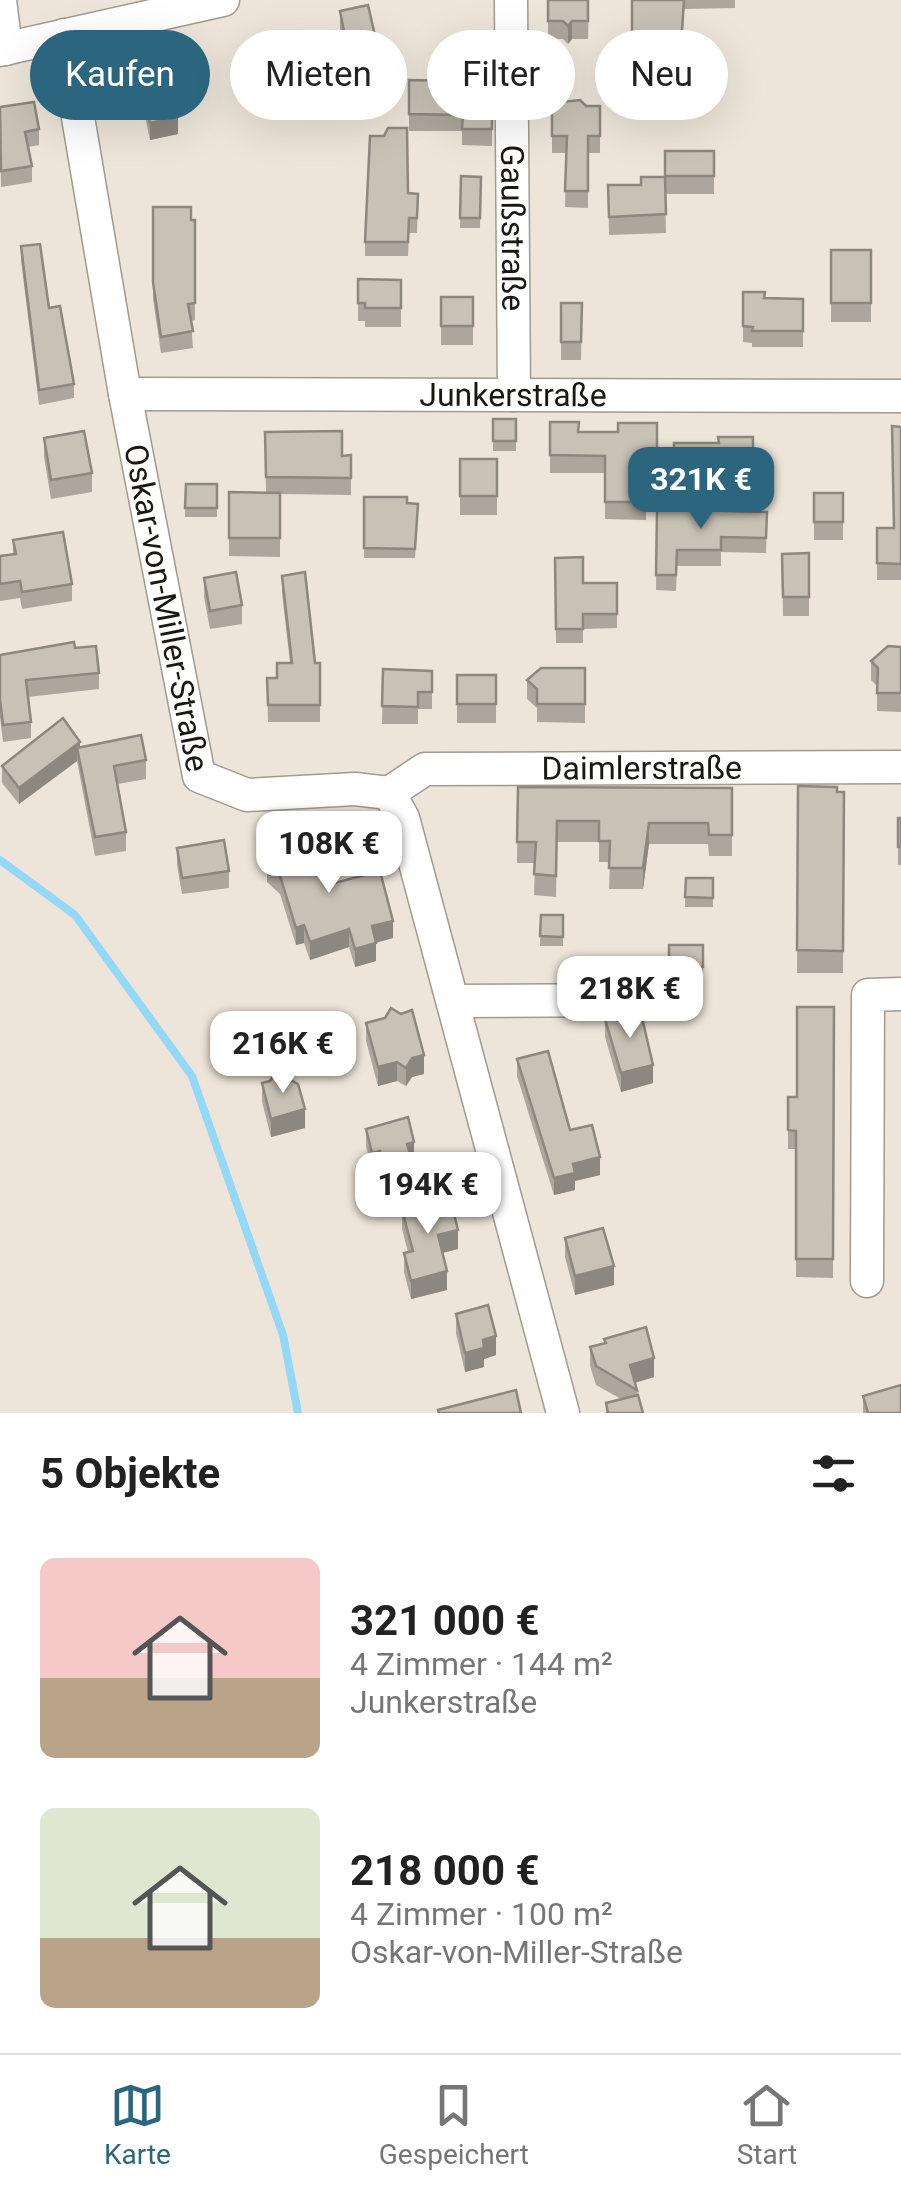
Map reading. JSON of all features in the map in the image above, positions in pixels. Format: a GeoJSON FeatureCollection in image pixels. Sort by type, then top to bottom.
{"type":"FeatureCollection","features":[{"type":"Feature","properties":{"kind":"street"},"geometry":{"type":"LineString","coordinates":[[0,0],[3,49],[30,43]]}},
{"type":"Feature","properties":{"kind":"street"},"geometry":{"type":"LineString","coordinates":[[87,30],[223,0]]}},
{"type":"Feature","properties":{"kind":"street","name":"Gaußstraße"},"geometry":{"type":"LineString","coordinates":[[512,0],[514,395]]}},
{"type":"Feature","properties":{"kind":"street","name":"Oskar-von-Miller-Straße"},"geometry":{"type":"LineString","coordinates":[[78,120],[124,394],[199,776],[247,794],[355,789],[389,793]]}},
{"type":"Feature","properties":{"kind":"street","name":"Junkerstraße"},"geometry":{"type":"LineString","coordinates":[[124,394],[901,396]]}},
{"type":"Feature","properties":{"kind":"street","name":"Daimlerstraße"},"geometry":{"type":"LineString","coordinates":[[389,793],[425,769],[901,767]]}},
{"type":"Feature","properties":{"kind":"street"},"geometry":{"type":"LineString","coordinates":[[389,793],[403,818],[563,1413]]}},
{"type":"Feature","properties":{"kind":"street"},"geometry":{"type":"LineString","coordinates":[[867,1281],[868,994],[901,994]]}},
{"type":"Feature","properties":{"kind":"street"},"geometry":{"type":"LineString","coordinates":[[454,1002],[644,1000]]}},
{"type":"Feature","properties":{"kind":"building"},"geometry":{"type":"Polygon","coordinates":[[[548,0],[588,0],[588,21],[572,21],[568,26],[563,21],[548,21],[548,0]]]}},
{"type":"Feature","properties":{"kind":"building"},"geometry":{"type":"Polygon","coordinates":[[[632,0],[684,0],[682,30],[632,30],[632,0]]]}},
{"type":"Feature","properties":{"kind":"building"},"geometry":{"type":"Polygon","coordinates":[[[368,5],[374,30],[344,30],[340,11],[368,5]]]}},
{"type":"Feature","properties":{"kind":"building"},"geometry":{"type":"Polygon","coordinates":[[[409,80],[427,80],[427,114],[409,114],[409,80]]]}},
{"type":"Feature","properties":{"kind":"building"},"geometry":{"type":"Polygon","coordinates":[[[575,101],[595,106],[595,120],[600,120],[600,136],[588,136],[588,191],[565,191],[567,136],[552,136],[552,120],[575,120],[575,101]]]}},
{"type":"Feature","properties":{"kind":"building"},"geometry":{"type":"Polygon","coordinates":[[[30,103],[30,120],[37,120],[39,129],[25,132],[32,166],[1,171],[0,107],[30,103]]]}},
{"type":"Feature","properties":{"kind":"building"},"geometry":{"type":"Polygon","coordinates":[[[463,120],[492,120],[492,129],[462,129],[463,120]]]}},
{"type":"Feature","properties":{"kind":"building"},"geometry":{"type":"Polygon","coordinates":[[[388,128],[407,128],[408,193],[418,194],[417,218],[409,218],[408,242],[365,242],[370,136],[384,136],[388,128]]]}},
{"type":"Feature","properties":{"kind":"building"},"geometry":{"type":"Polygon","coordinates":[[[665,151],[714,151],[714,176],[665,176],[665,151]]]}},
{"type":"Feature","properties":{"kind":"building"},"geometry":{"type":"Polygon","coordinates":[[[461,176],[481,177],[480,218],[460,218],[461,176]]]}},
{"type":"Feature","properties":{"kind":"building"},"geometry":{"type":"Polygon","coordinates":[[[641,177],[665,177],[666,214],[609,217],[608,185],[641,185],[641,177]]]}},
{"type":"Feature","properties":{"kind":"building"},"geometry":{"type":"Polygon","coordinates":[[[153,207],[191,207],[191,220],[195,220],[195,303],[188,304],[193,331],[161,337],[153,282],[153,207]]]}},
{"type":"Feature","properties":{"kind":"building"},"geometry":{"type":"Polygon","coordinates":[[[40,244],[49,308],[60,306],[74,384],[39,390],[21,246],[40,244]]]}},
{"type":"Feature","properties":{"kind":"building"},"geometry":{"type":"Polygon","coordinates":[[[831,250],[871,250],[871,303],[831,303],[831,250]]]}},
{"type":"Feature","properties":{"kind":"building"},"geometry":{"type":"Polygon","coordinates":[[[358,279],[401,280],[401,308],[365,308],[365,303],[358,303],[358,279]]]}},
{"type":"Feature","properties":{"kind":"building"},"geometry":{"type":"Polygon","coordinates":[[[743,292],[765,292],[764,298],[803,299],[803,331],[752,331],[753,327],[743,326],[743,292]]]}},
{"type":"Feature","properties":{"kind":"building"},"geometry":{"type":"Polygon","coordinates":[[[441,297],[473,297],[473,326],[441,326],[441,297]]]}},
{"type":"Feature","properties":{"kind":"building"},"geometry":{"type":"Polygon","coordinates":[[[561,303],[582,303],[581,342],[561,342],[561,303]]]}},
{"type":"Feature","properties":{"kind":"building"},"geometry":{"type":"Polygon","coordinates":[[[493,419],[516,419],[516,441],[493,441],[493,419]]]}},
{"type":"Feature","properties":{"kind":"building"},"geometry":{"type":"Polygon","coordinates":[[[550,422],[579,422],[578,432],[618,432],[618,423],[657,423],[657,456],[646,456],[646,502],[605,502],[605,456],[550,455],[550,422]]]}},
{"type":"Feature","properties":{"kind":"building"},"geometry":{"type":"Polygon","coordinates":[[[892,426],[901,427],[901,564],[877,563],[877,528],[894,528],[892,426]]]}},
{"type":"Feature","properties":{"kind":"building"},"geometry":{"type":"Polygon","coordinates":[[[84,431],[92,473],[51,480],[44,438],[84,431]]]}},
{"type":"Feature","properties":{"kind":"building"},"geometry":{"type":"Polygon","coordinates":[[[342,431],[342,456],[351,455],[351,478],[266,477],[265,432],[342,431]]]}},
{"type":"Feature","properties":{"kind":"building"},"geometry":{"type":"Polygon","coordinates":[[[718,437],[753,437],[753,471],[718,470],[718,463],[674,463],[674,443],[719,443],[718,437]]]}},
{"type":"Feature","properties":{"kind":"building"},"geometry":{"type":"Polygon","coordinates":[[[460,459],[497,459],[497,496],[460,496],[460,459]]]}},
{"type":"Feature","properties":{"kind":"building"},"geometry":{"type":"Polygon","coordinates":[[[186,484],[217,484],[217,508],[185,508],[186,484]]]}},
{"type":"Feature","properties":{"kind":"building"},"geometry":{"type":"Polygon","coordinates":[[[229,492],[280,493],[280,538],[229,538],[229,492]]]}},
{"type":"Feature","properties":{"kind":"building"},"geometry":{"type":"Polygon","coordinates":[[[814,493],[843,493],[843,522],[814,522],[814,493]]]}},
{"type":"Feature","properties":{"kind":"building"},"geometry":{"type":"Polygon","coordinates":[[[364,497],[407,497],[407,503],[418,504],[415,549],[364,548],[364,497]]]}},
{"type":"Feature","properties":{"kind":"building"},"geometry":{"type":"Polygon","coordinates":[[[657,509],[767,512],[766,538],[721,537],[721,550],[677,550],[676,575],[656,575],[657,509]]]}},
{"type":"Feature","properties":{"kind":"building"},"geometry":{"type":"Polygon","coordinates":[[[63,532],[72,584],[22,592],[20,581],[0,584],[0,556],[16,554],[13,540],[63,532]]]}},
{"type":"Feature","properties":{"kind":"building"},"geometry":{"type":"Polygon","coordinates":[[[809,553],[809,597],[783,597],[782,554],[809,553]]]}},
{"type":"Feature","properties":{"kind":"building"},"geometry":{"type":"Polygon","coordinates":[[[583,557],[583,583],[617,583],[617,614],[583,614],[583,629],[556,629],[555,558],[583,557]]]}},
{"type":"Feature","properties":{"kind":"building"},"geometry":{"type":"Polygon","coordinates":[[[236,572],[242,605],[210,611],[204,578],[236,572]]]}},
{"type":"Feature","properties":{"kind":"building"},"geometry":{"type":"Polygon","coordinates":[[[305,572],[315,663],[320,663],[320,705],[268,705],[267,678],[277,678],[277,663],[292,663],[282,576],[305,572]]]}},
{"type":"Feature","properties":{"kind":"building"},"geometry":{"type":"Polygon","coordinates":[[[74,642],[75,648],[96,646],[99,673],[26,680],[31,722],[3,725],[0,655],[74,642]]]}},
{"type":"Feature","properties":{"kind":"building"},"geometry":{"type":"Polygon","coordinates":[[[888,646],[901,647],[901,693],[877,693],[878,668],[871,661],[888,646]]]}},
{"type":"Feature","properties":{"kind":"building"},"geometry":{"type":"Polygon","coordinates":[[[541,668],[585,668],[585,704],[537,704],[537,689],[527,680],[541,668]]]}},
{"type":"Feature","properties":{"kind":"building"},"geometry":{"type":"Polygon","coordinates":[[[383,669],[432,671],[432,692],[418,692],[418,707],[382,706],[383,669]]]}},
{"type":"Feature","properties":{"kind":"building"},"geometry":{"type":"Polygon","coordinates":[[[457,675],[496,675],[496,704],[457,704],[457,675]]]}},
{"type":"Feature","properties":{"kind":"building"},"geometry":{"type":"Polygon","coordinates":[[[63,718],[80,742],[19,788],[2,766],[63,718]]]}},
{"type":"Feature","properties":{"kind":"building"},"geometry":{"type":"Polygon","coordinates":[[[141,735],[146,760],[114,766],[126,832],[95,837],[77,748],[141,735]]]}},
{"type":"Feature","properties":{"kind":"building"},"geometry":{"type":"Polygon","coordinates":[[[798,786],[837,787],[837,792],[844,792],[843,951],[797,950],[798,786]]]}},
{"type":"Feature","properties":{"kind":"building"},"geometry":{"type":"Polygon","coordinates":[[[518,787],[732,788],[732,835],[709,835],[708,823],[649,823],[643,868],[609,868],[610,841],[599,841],[599,821],[557,821],[556,876],[534,874],[536,842],[517,842],[518,787]]]}},
{"type":"Feature","properties":{"kind":"building"},"geometry":{"type":"Polygon","coordinates":[[[901,818],[901,847],[898,847],[901,818]]]}},
{"type":"Feature","properties":{"kind":"building"},"geometry":{"type":"Polygon","coordinates":[[[301,834],[305,864],[328,860],[331,884],[380,871],[393,921],[372,926],[376,943],[355,949],[349,929],[310,942],[304,925],[296,928],[280,876],[267,864],[273,857],[270,838],[301,834]]]}},
{"type":"Feature","properties":{"kind":"building"},"geometry":{"type":"Polygon","coordinates":[[[224,840],[229,871],[182,878],[177,848],[224,840]]]}},
{"type":"Feature","properties":{"kind":"building"},"geometry":{"type":"Polygon","coordinates":[[[686,878],[713,878],[713,898],[685,897],[686,878]]]}},
{"type":"Feature","properties":{"kind":"building"},"geometry":{"type":"Polygon","coordinates":[[[541,915],[563,915],[563,937],[540,936],[541,915]]]}},
{"type":"Feature","properties":{"kind":"building"},"geometry":{"type":"Polygon","coordinates":[[[669,945],[703,945],[703,967],[669,966],[669,945]]]}},
{"type":"Feature","properties":{"kind":"building"},"geometry":{"type":"Polygon","coordinates":[[[797,1007],[834,1007],[833,1259],[796,1259],[796,1131],[788,1130],[788,1097],[797,1097],[797,1007]]]}},
{"type":"Feature","properties":{"kind":"building"},"geometry":{"type":"Polygon","coordinates":[[[391,1008],[401,1014],[412,1010],[424,1055],[412,1058],[406,1068],[397,1062],[378,1067],[366,1023],[385,1018],[391,1008]]]}},
{"type":"Feature","properties":{"kind":"building"},"geometry":{"type":"Polygon","coordinates":[[[640,1009],[653,1065],[621,1073],[605,1019],[640,1009]]]}},
{"type":"Feature","properties":{"kind":"building"},"geometry":{"type":"Polygon","coordinates":[[[317,1023],[322,1045],[300,1050],[295,1028],[317,1023]]]}},
{"type":"Feature","properties":{"kind":"building"},"geometry":{"type":"Polygon","coordinates":[[[548,1051],[570,1130],[592,1125],[600,1157],[573,1164],[575,1173],[554,1178],[517,1059],[548,1051]]]}},
{"type":"Feature","properties":{"kind":"building"},"geometry":{"type":"Polygon","coordinates":[[[276,1072],[298,1084],[305,1109],[271,1119],[262,1083],[270,1081],[276,1072]]]}},
{"type":"Feature","properties":{"kind":"building"},"geometry":{"type":"Polygon","coordinates":[[[408,1117],[414,1142],[407,1144],[410,1154],[383,1160],[380,1151],[372,1153],[366,1129],[408,1117]]]}},
{"type":"Feature","properties":{"kind":"building"},"geometry":{"type":"Polygon","coordinates":[[[450,1198],[458,1230],[438,1235],[447,1271],[411,1281],[404,1253],[413,1251],[402,1210],[450,1198]]]}},
{"type":"Feature","properties":{"kind":"building"},"geometry":{"type":"Polygon","coordinates":[[[603,1228],[614,1266],[575,1276],[565,1238],[603,1228]]]}},
{"type":"Feature","properties":{"kind":"building"},"geometry":{"type":"Polygon","coordinates":[[[488,1305],[496,1336],[483,1340],[484,1348],[465,1353],[456,1314],[488,1305]]]}},
{"type":"Feature","properties":{"kind":"building"},"geometry":{"type":"Polygon","coordinates":[[[646,1327],[654,1358],[630,1365],[637,1390],[596,1366],[590,1347],[646,1327]]]}},
{"type":"Feature","properties":{"kind":"building"},"geometry":{"type":"Polygon","coordinates":[[[901,1385],[901,1413],[868,1413],[863,1396],[901,1385]]]}},
{"type":"Feature","properties":{"kind":"building"},"geometry":{"type":"Polygon","coordinates":[[[516,1390],[521,1413],[438,1410],[516,1390]]]}},
{"type":"Feature","properties":{"kind":"building"},"geometry":{"type":"Polygon","coordinates":[[[638,1395],[643,1413],[608,1413],[606,1403],[638,1395]]]}},
{"type":"Feature","properties":{"kind":"waterway"},"geometry":{"type":"LineString","coordinates":[[0,860],[75,915],[192,1076],[283,1335],[298,1413]]}}]}
